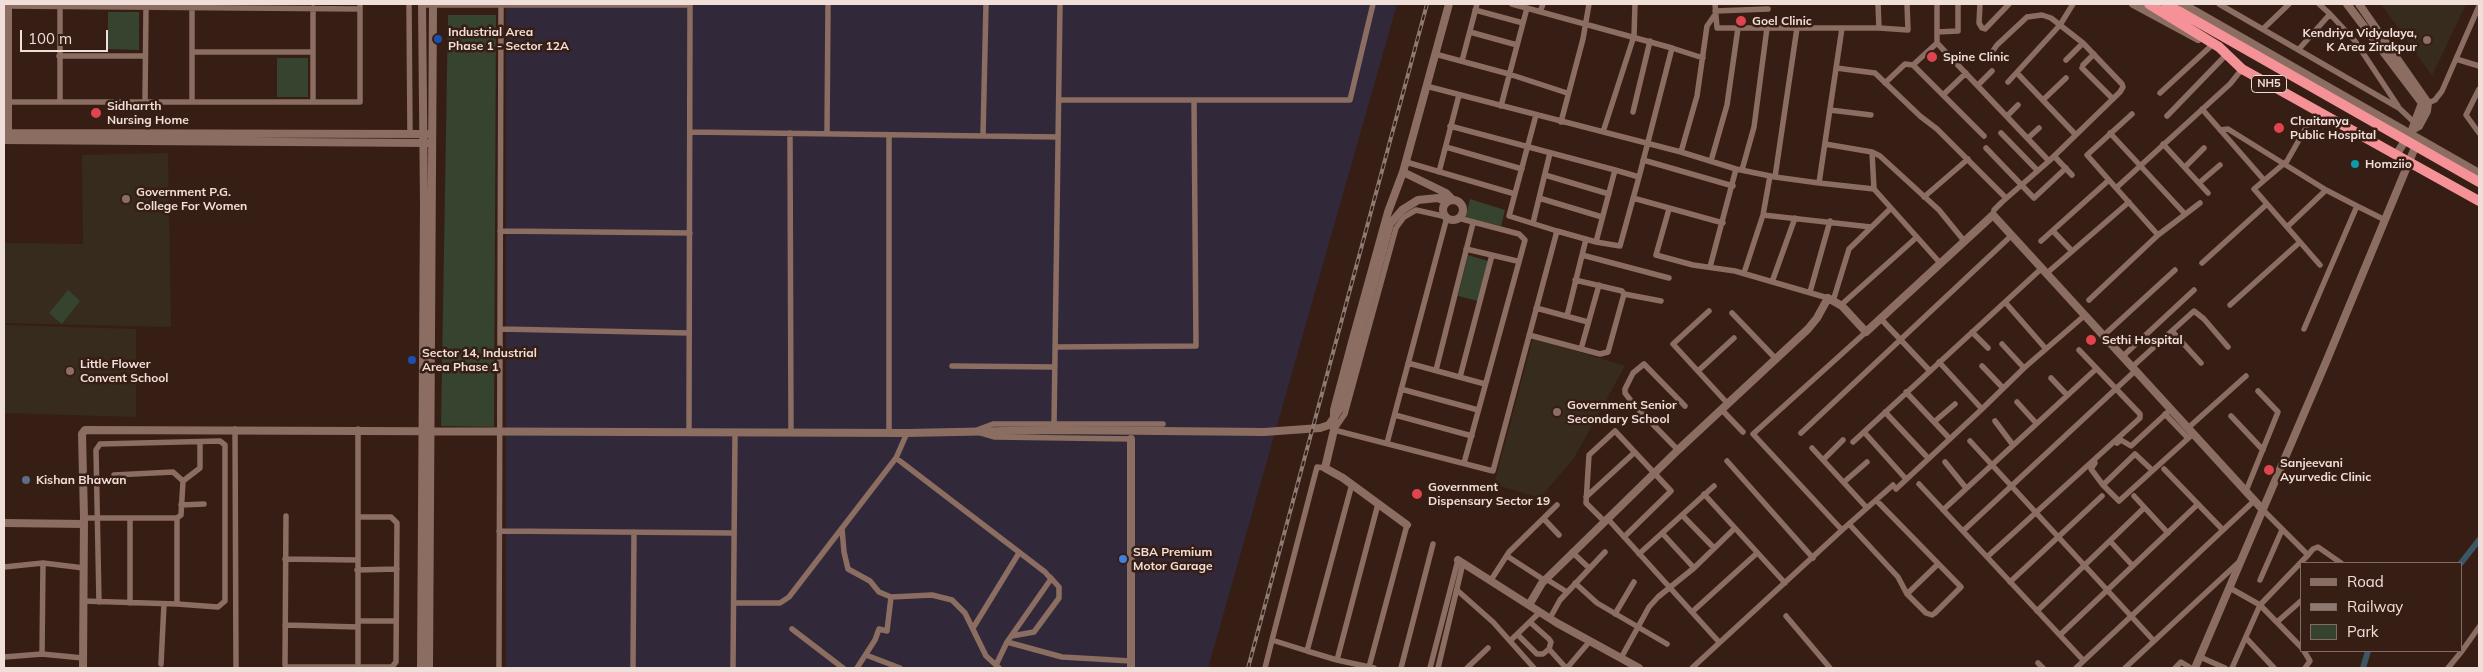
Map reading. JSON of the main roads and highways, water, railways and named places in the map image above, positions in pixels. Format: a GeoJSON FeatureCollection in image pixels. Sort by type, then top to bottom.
{"type":"FeatureCollection","features":[{"type":"Feature","properties":{"kind":"highway","name":"NH5"},"geometry":{"type":"LineString","coordinates":[[2149,4],[2218,49],[2242,69],[2479,201]]}},
{"type":"Feature","properties":{"kind":"highway","name":"NH5"},"geometry":{"type":"LineString","coordinates":[[2166,4],[2412,130],[2416,145],[2479,182]]}},
{"type":"Feature","properties":{"kind":"waterway"},"geometry":{"type":"LineString","coordinates":[[2462,562],[2479,540]]}},
{"type":"Feature","properties":{"kind":"waterway"},"geometry":{"type":"LineString","coordinates":[[2363,668],[2368,652]]}},
{"type":"Feature","properties":{"kind":"railway"},"geometry":{"type":"LineString","coordinates":[[1248,668],[1427,4]]}},
{"type":"Feature","properties":{"kind":"place","name":"Goel Clinic"},"geometry":{"type":"Point","coordinates":[1741,21]}},
{"type":"Feature","properties":{"kind":"place","name":"Industrial Area Phase 1 - Sector 12A"},"geometry":{"type":"Point","coordinates":[438,39]}},
{"type":"Feature","properties":{"kind":"place","name":"Kendriya Vidyalaya, K Area Zirakpur"},"geometry":{"type":"Point","coordinates":[2427,40]}},
{"type":"Feature","properties":{"kind":"place","name":"Spine Clinic"},"geometry":{"type":"Point","coordinates":[1932,57]}},
{"type":"Feature","properties":{"kind":"place","name":"Sidharrth Nursing Home"},"geometry":{"type":"Point","coordinates":[96,113]}},
{"type":"Feature","properties":{"kind":"place","name":"Chaitanya Public Hospital"},"geometry":{"type":"Point","coordinates":[2279,128]}},
{"type":"Feature","properties":{"kind":"place","name":"Homziio"},"geometry":{"type":"Point","coordinates":[2355,164]}},
{"type":"Feature","properties":{"kind":"place","name":"Government P.G. College For Women"},"geometry":{"type":"Point","coordinates":[126,199]}},
{"type":"Feature","properties":{"kind":"place","name":"Sethi Hospital"},"geometry":{"type":"Point","coordinates":[2091,340]}},
{"type":"Feature","properties":{"kind":"place","name":"Sector 14, Industrial Area Phase 1"},"geometry":{"type":"Point","coordinates":[412,360]}},
{"type":"Feature","properties":{"kind":"place","name":"Little Flower Convent School"},"geometry":{"type":"Point","coordinates":[70,371]}},
{"type":"Feature","properties":{"kind":"place","name":"Government Senior Secondary School"},"geometry":{"type":"Point","coordinates":[1557,412]}},
{"type":"Feature","properties":{"kind":"place","name":"Sanjeevani Ayurvedic Clinic"},"geometry":{"type":"Point","coordinates":[2269,470]}},
{"type":"Feature","properties":{"kind":"place","name":"Kishan Bhawan"},"geometry":{"type":"Point","coordinates":[26,480]}},
{"type":"Feature","properties":{"kind":"place","name":"Government Dispensary Sector 19"},"geometry":{"type":"Point","coordinates":[1417,494]}},
{"type":"Feature","properties":{"kind":"place","name":"SBA Premium Motor Garage"},"geometry":{"type":"Point","coordinates":[1123,559]}}]}
